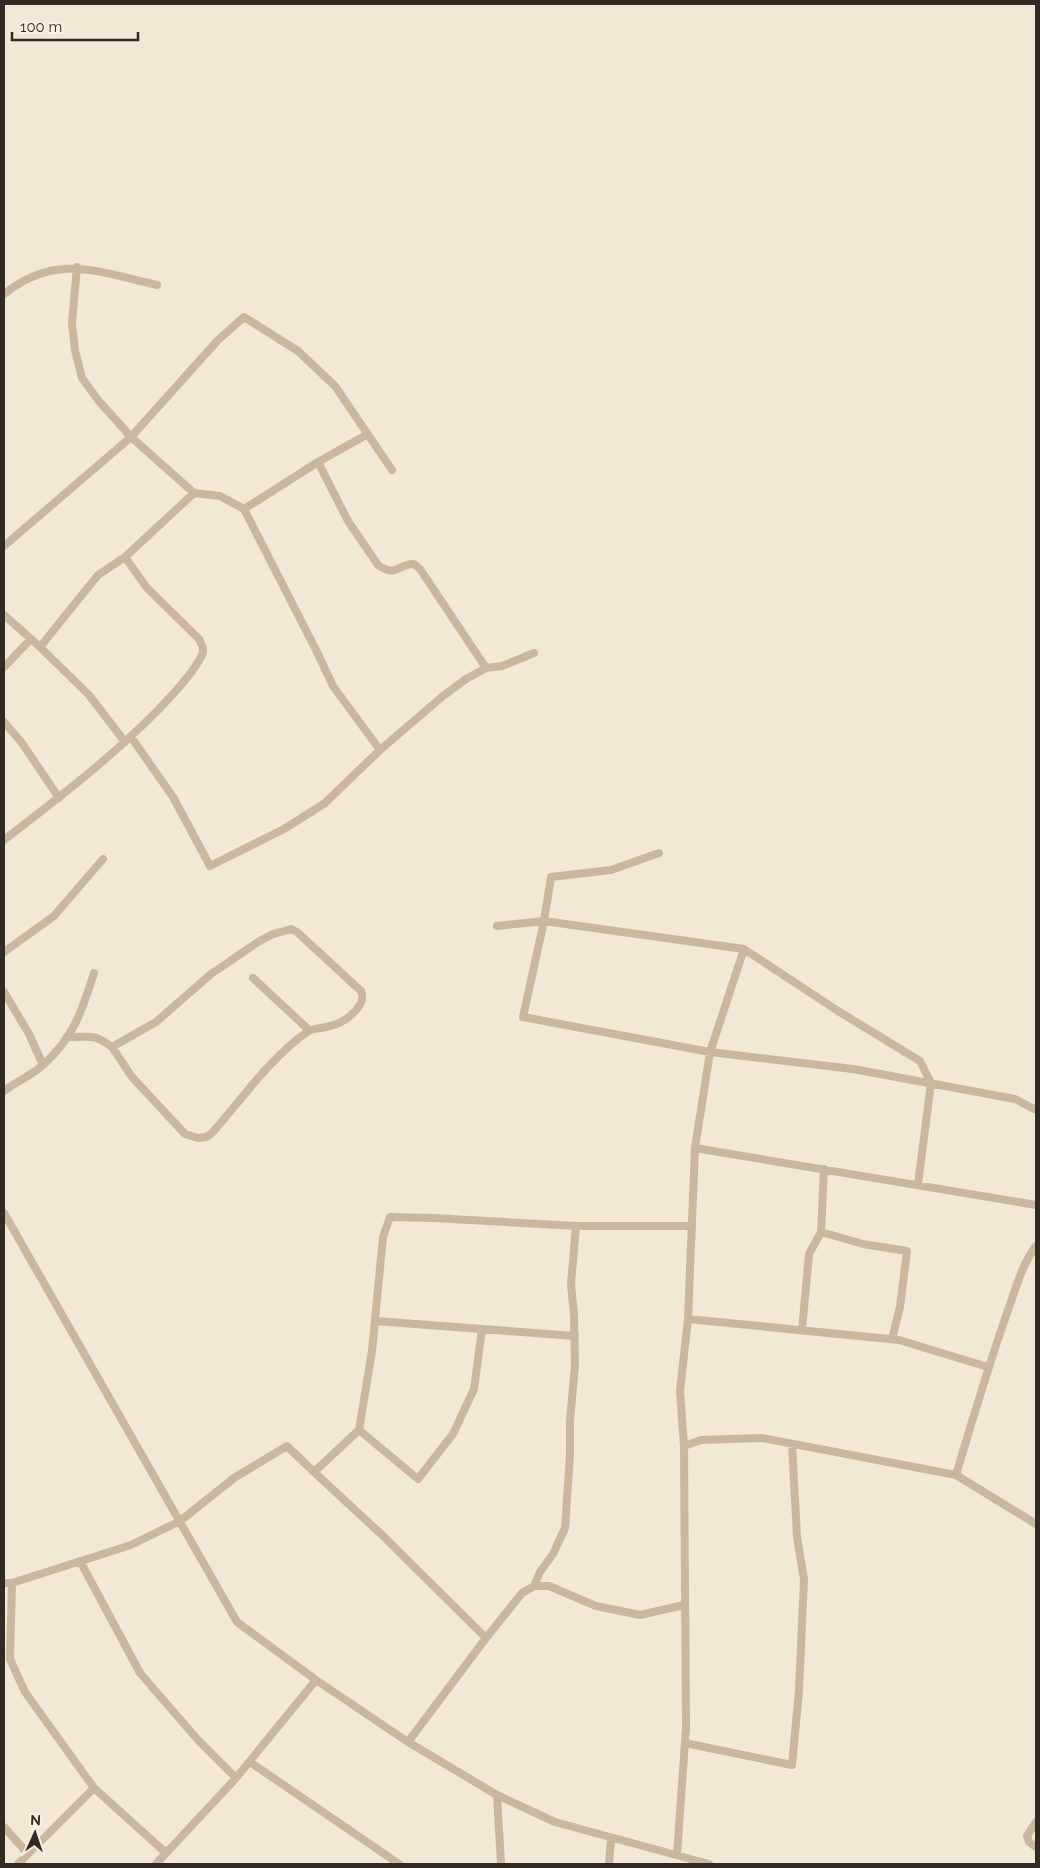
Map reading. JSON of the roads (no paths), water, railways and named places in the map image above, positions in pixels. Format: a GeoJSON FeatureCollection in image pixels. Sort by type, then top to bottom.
{"type":"FeatureCollection","features":[{"type":"Feature","properties":{"kind":"street"},"geometry":{"type":"LineString","coordinates":[[77,267],[72,323],[75,350],[82,378],[98,400],[131,437],[194,493],[220,496],[244,509],[333,686],[380,750]]}},
{"type":"Feature","properties":{"kind":"street"},"geometry":{"type":"LineString","coordinates":[[4,294],[26,279],[47,270],[77,267],[157,285]]}},
{"type":"Feature","properties":{"kind":"street"},"geometry":{"type":"LineString","coordinates":[[4,546],[131,437],[218,340],[244,317],[298,351],[335,386],[392,470]]}},
{"type":"Feature","properties":{"kind":"street"},"geometry":{"type":"LineString","coordinates":[[244,509],[318,462],[368,434]]}},
{"type":"Feature","properties":{"kind":"street"},"geometry":{"type":"LineString","coordinates":[[318,462],[348,521],[378,566],[385,570],[394,571],[407,564],[414,564],[420,569],[486,668]]}},
{"type":"Feature","properties":{"kind":"street"},"geometry":{"type":"LineString","coordinates":[[40,647],[98,575],[125,557],[194,493]]}},
{"type":"Feature","properties":{"kind":"street"},"geometry":{"type":"LineString","coordinates":[[4,840],[59,798],[128,740],[172,695],[200,658],[204,648],[199,639],[147,588],[125,557]]}},
{"type":"Feature","properties":{"kind":"street"},"geometry":{"type":"LineString","coordinates":[[4,616],[40,647],[89,695],[128,740],[173,797],[210,866],[284,829],[325,804],[380,750],[443,696],[466,679],[486,668],[502,666],[534,653]]}},
{"type":"Feature","properties":{"kind":"street"},"geometry":{"type":"LineString","coordinates":[[4,667],[30,640]]}},
{"type":"Feature","properties":{"kind":"street"},"geometry":{"type":"LineString","coordinates":[[4,722],[22,743],[59,798]]}},
{"type":"Feature","properties":{"kind":"street"},"geometry":{"type":"LineString","coordinates":[[659,853],[611,870],[551,877],[544,921],[523,1017],[710,1052],[853,1069],[1015,1098],[1036,1110]]}},
{"type":"Feature","properties":{"kind":"street"},"geometry":{"type":"LineString","coordinates":[[4,952],[54,916],[103,859]]}},
{"type":"Feature","properties":{"kind":"street"},"geometry":{"type":"LineString","coordinates":[[497,926],[544,921],[744,949],[838,1011],[920,1061],[931,1083],[918,1184]]}},
{"type":"Feature","properties":{"kind":"street"},"geometry":{"type":"LineString","coordinates":[[67,1037],[99,1037],[112,1047],[132,1077],[185,1134],[198,1138],[206,1137],[212,1133],[274,1060],[309,1030],[341,1023],[352,1016],[360,1006],[363,994],[298,932],[291,929],[273,934],[258,942],[211,974],[156,1022],[112,1047]]}},
{"type":"Feature","properties":{"kind":"street"},"geometry":{"type":"LineString","coordinates":[[677,1855],[684,1743],[684,1446],[680,1391],[688,1319],[695,1148],[710,1052],[744,949]]}},
{"type":"Feature","properties":{"kind":"street"},"geometry":{"type":"LineString","coordinates":[[4,1091],[43,1065],[67,1037],[82,1012],[94,973]]}},
{"type":"Feature","properties":{"kind":"street"},"geometry":{"type":"LineString","coordinates":[[253,978],[309,1030]]}},
{"type":"Feature","properties":{"kind":"street"},"geometry":{"type":"LineString","coordinates":[[4,992],[43,1065]]}},
{"type":"Feature","properties":{"kind":"street"},"geometry":{"type":"LineString","coordinates":[[695,1148],[1036,1205]]}},
{"type":"Feature","properties":{"kind":"street"},"geometry":{"type":"LineString","coordinates":[[802,1330],[809,1254],[821,1232],[824,1169]]}},
{"type":"Feature","properties":{"kind":"street"},"geometry":{"type":"LineString","coordinates":[[4,1213],[237,1622],[316,1680],[408,1742],[497,1795],[555,1822],[611,1839],[710,1864]]}},
{"type":"Feature","properties":{"kind":"street"},"geometry":{"type":"LineString","coordinates":[[314,1472],[359,1430],[372,1350],[383,1237],[388,1220],[392,1216],[576,1226],[692,1226]]}},
{"type":"Feature","properties":{"kind":"street"},"geometry":{"type":"LineString","coordinates":[[534,1586],[565,1528],[570,1454],[570,1421],[575,1365],[571,1284],[576,1226]]}},
{"type":"Feature","properties":{"kind":"street"},"geometry":{"type":"LineString","coordinates":[[821,1232],[863,1244],[907,1251],[900,1307],[892,1339]]}},
{"type":"Feature","properties":{"kind":"street"},"geometry":{"type":"LineString","coordinates":[[956,1475],[988,1367],[1019,1281],[1030,1254],[1036,1246]]}},
{"type":"Feature","properties":{"kind":"street"},"geometry":{"type":"LineString","coordinates":[[688,1319],[892,1339],[988,1367]]}},
{"type":"Feature","properties":{"kind":"street"},"geometry":{"type":"LineString","coordinates":[[375,1321],[574,1336]]}},
{"type":"Feature","properties":{"kind":"street"},"geometry":{"type":"LineString","coordinates":[[359,1430],[418,1479],[453,1434],[474,1389],[482,1329]]}},
{"type":"Feature","properties":{"kind":"street"},"geometry":{"type":"LineString","coordinates":[[684,1446],[701,1440],[762,1438],[956,1475],[1036,1524]]}},
{"type":"Feature","properties":{"kind":"street"},"geometry":{"type":"LineString","coordinates":[[684,1743],[792,1765],[804,1579],[797,1537],[792,1444]]}},
{"type":"Feature","properties":{"kind":"street"},"geometry":{"type":"LineString","coordinates":[[166,1853],[94,1788],[25,1692],[10,1659],[8,1583],[131,1545],[180,1521],[234,1478],[287,1446],[382,1535],[486,1638]]}},
{"type":"Feature","properties":{"kind":"street"},"geometry":{"type":"LineString","coordinates":[[80,1561],[140,1674],[198,1740],[236,1778]]}},
{"type":"Feature","properties":{"kind":"street"},"geometry":{"type":"LineString","coordinates":[[408,1742],[522,1593],[534,1586],[549,1586],[596,1606],[640,1615],[684,1605]]}},
{"type":"Feature","properties":{"kind":"street"},"geometry":{"type":"LineString","coordinates":[[156,1864],[250,1762],[316,1680]]}},
{"type":"Feature","properties":{"kind":"street"},"geometry":{"type":"LineString","coordinates":[[250,1762],[398,1864]]}},
{"type":"Feature","properties":{"kind":"street"},"geometry":{"type":"LineString","coordinates":[[18,1864],[94,1788]]}},
{"type":"Feature","properties":{"kind":"street"},"geometry":{"type":"LineString","coordinates":[[497,1795],[501,1864]]}},
{"type":"Feature","properties":{"kind":"street"},"geometry":{"type":"LineString","coordinates":[[1036,1822],[1027,1836],[1029,1842],[1036,1847]]}},
{"type":"Feature","properties":{"kind":"street"},"geometry":{"type":"LineString","coordinates":[[4,1828],[28,1854]]}},
{"type":"Feature","properties":{"kind":"street"},"geometry":{"type":"LineString","coordinates":[[610,1864],[611,1839]]}}]}
